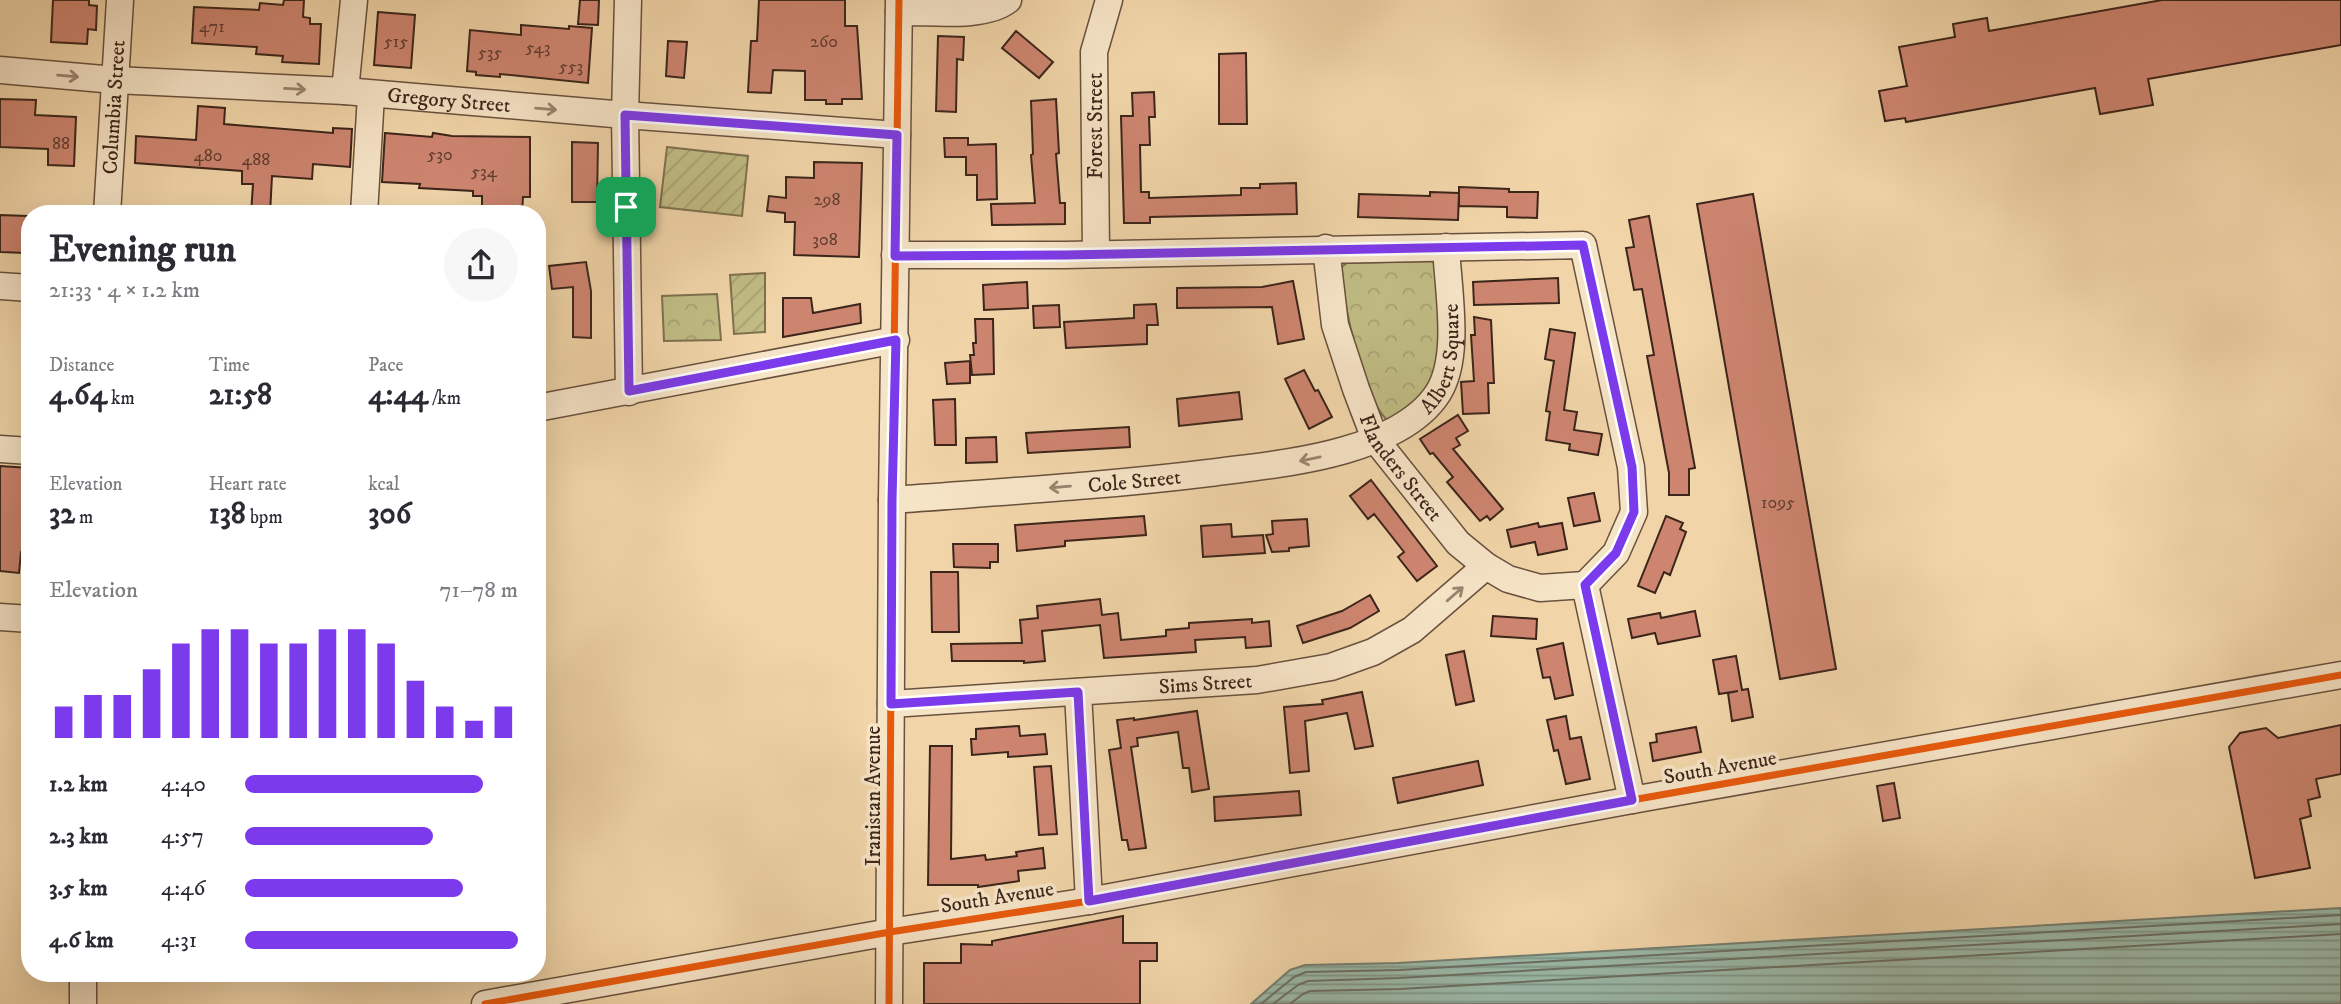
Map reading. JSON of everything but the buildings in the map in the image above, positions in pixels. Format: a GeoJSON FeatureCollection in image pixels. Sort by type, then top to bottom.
{"type":"FeatureCollection","features":[{"type":"Feature","properties":{"kind":"street","name":"Columbia Street"},"geometry":{"type":"LineString","coordinates":[[108,205],[120,0]]}},
{"type":"Feature","properties":{"kind":"street"},"geometry":{"type":"LineString","coordinates":[[345,91],[354,0]]}},
{"type":"Feature","properties":{"kind":"street"},"geometry":{"type":"LineString","coordinates":[[628,0],[625,115],[629,391]]}},
{"type":"Feature","properties":{"kind":"street"},"geometry":{"type":"LineString","coordinates":[[899,6],[982,11],[1008,0]]}},
{"type":"Feature","properties":{"kind":"street","name":"Forest Street"},"geometry":{"type":"LineString","coordinates":[[1096,254],[1094,52],[1109,0]]}},
{"type":"Feature","properties":{"kind":"street","name":"Iranistan Avenue"},"geometry":{"type":"LineString","coordinates":[[889,1004],[899,6]]}},
{"type":"Feature","properties":{"kind":"street","name":"Gregory Street"},"geometry":{"type":"LineString","coordinates":[[0,70],[115,80],[345,91],[897,135]]}},
{"type":"Feature","properties":{"kind":"street"},"geometry":{"type":"LineString","coordinates":[[365,205],[371,95]]}},
{"type":"Feature","properties":{"kind":"street"},"geometry":{"type":"LineString","coordinates":[[895,256],[1583,245],[1632,467],[1634,512],[1616,553],[1585,585],[1632,800]]}},
{"type":"Feature","properties":{"kind":"street","name":"Albert Square"},"geometry":{"type":"LineString","coordinates":[[1375,439],[1424,410],[1439,391],[1445,378],[1451,339],[1446,247]]}},
{"type":"Feature","properties":{"kind":"street","name":"Flanders Street"},"geometry":{"type":"LineString","coordinates":[[1326,248],[1335,325],[1375,439],[1458,543],[1486,566],[1508,579],[1540,588],[1585,585]]}},
{"type":"Feature","properties":{"kind":"street"},"geometry":{"type":"LineString","coordinates":[[0,286],[21,287]]}},
{"type":"Feature","properties":{"kind":"street"},"geometry":{"type":"LineString","coordinates":[[546,406],[896,340]]}},
{"type":"Feature","properties":{"kind":"street","name":"Cole Street"},"geometry":{"type":"LineString","coordinates":[[892,500],[1159,479],[1264,466],[1309,459],[1375,439]]}},
{"type":"Feature","properties":{"kind":"street"},"geometry":{"type":"LineString","coordinates":[[0,449],[21,451]]}},
{"type":"Feature","properties":{"kind":"street","name":"Sims Street"},"geometry":{"type":"LineString","coordinates":[[891,704],[1257,680],[1331,667],[1373,652],[1412,630],[1486,566]]}},
{"type":"Feature","properties":{"kind":"street"},"geometry":{"type":"LineString","coordinates":[[0,617],[21,618]]}},
{"type":"Feature","properties":{"kind":"street","name":"South Avenue"},"geometry":{"type":"LineString","coordinates":[[485,1004],[890,932],[1089,901],[1632,800],[2341,675]]}},
{"type":"Feature","properties":{"kind":"street"},"geometry":{"type":"LineString","coordinates":[[1078,692],[1089,901]]}},
{"type":"Feature","properties":{"kind":"street"},"geometry":{"type":"LineString","coordinates":[[83,982],[83,1004]]}},
{"type":"Feature","properties":{"kind":"green space"},"geometry":{"type":"Polygon","coordinates":[[[667,147],[748,156],[742,216],[660,207],[667,147]]]}},
{"type":"Feature","properties":{"kind":"green space"},"geometry":{"type":"Polygon","coordinates":[[[1435,262],[1442,363],[1435,385],[1389,421],[1380,412],[1363,374],[1345,302],[1340,268],[1347,263],[1435,262]]]}},
{"type":"Feature","properties":{"kind":"green space"},"geometry":{"type":"Polygon","coordinates":[[[765,273],[765,332],[734,334],[730,275],[765,273]]]}},
{"type":"Feature","properties":{"kind":"green space"},"geometry":{"type":"Polygon","coordinates":[[[717,294],[721,340],[664,341],[662,296],[717,294]]]}},
{"type":"Feature","properties":{"kind":"water"},"geometry":{"type":"Polygon","coordinates":[[[2341,908],[2341,1004],[1251,1004],[1290,970],[1305,965],[1398,963],[2341,908]]]}},
{"type":"Feature","properties":{"kind":"cycle path"},"geometry":{"type":"LineString","coordinates":[[889,1004],[899,0]]}},
{"type":"Feature","properties":{"kind":"cycle path"},"geometry":{"type":"LineString","coordinates":[[485,1004],[890,932],[1089,901],[1632,800],[2341,675]]}},
{"type":"Feature","properties":{"kind":"route"},"geometry":{"type":"LineString","coordinates":[[625,115],[897,135],[895,256],[1583,245],[1632,467],[1634,512],[1616,553],[1585,585],[1632,800],[1089,901],[1078,692],[891,704],[896,340],[629,391],[626,207],[625,115]]}}]}
